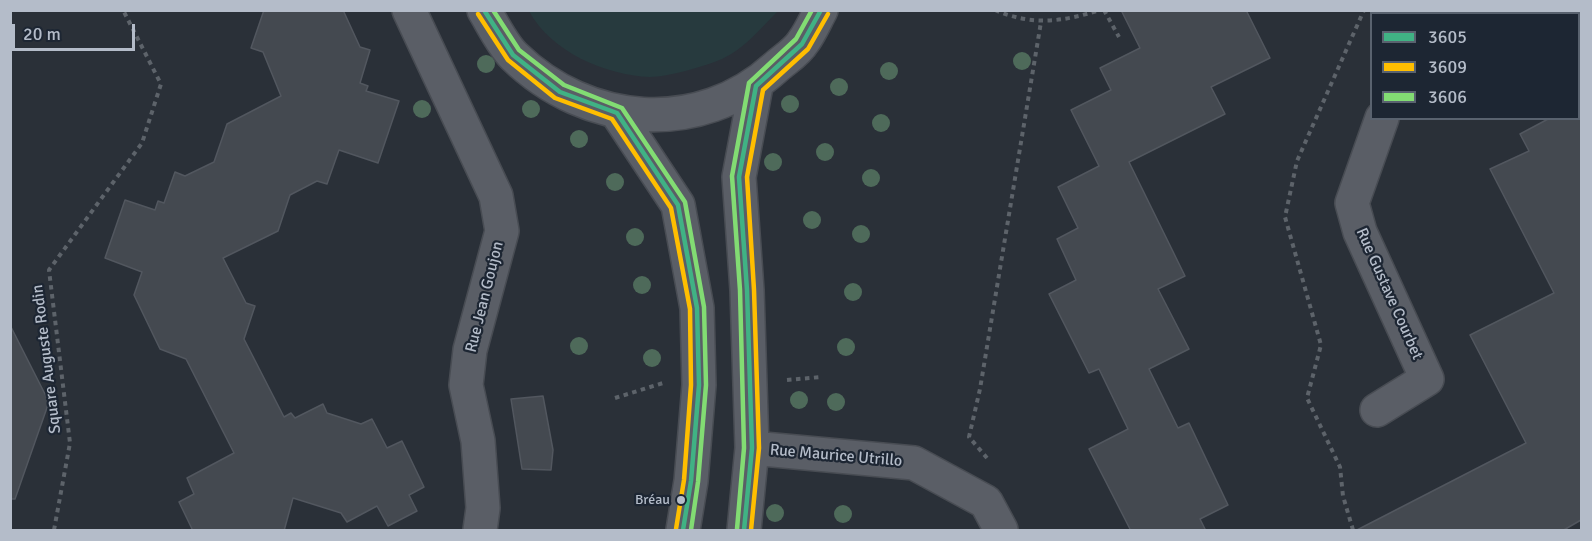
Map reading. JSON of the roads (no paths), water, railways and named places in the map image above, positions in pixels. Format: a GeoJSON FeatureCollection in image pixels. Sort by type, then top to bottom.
{"type":"FeatureCollection","features":[{"type":"Feature","properties":{"kind":"street","name":"Rue Jean Goujon"},"geometry":{"type":"LineString","coordinates":[[409,10],[496,196],[502,231],[470,350],[466,385],[478,441],[483,508],[480,531]]}},
{"type":"Feature","properties":{"kind":"street"},"geometry":{"type":"LineString","coordinates":[[484,10],[513,55],[560,92],[617,113],[665,116],[712,106],[756,86],[802,44],[820,10]]}},
{"type":"Feature","properties":{"kind":"street"},"geometry":{"type":"LineString","coordinates":[[744,531],[752,448],[747,290],[739,177],[756,86]]}},
{"type":"Feature","properties":{"kind":"street"},"geometry":{"type":"LineString","coordinates":[[617,113],[678,205],[697,308],[699,385],[691,481],[683,531]]}},
{"type":"Feature","properties":{"kind":"street","name":"Rue Gustave Courbet"},"geometry":{"type":"LineString","coordinates":[[1377,410],[1427,379],[1360,232],[1352,203],[1381,120]]}},
{"type":"Feature","properties":{"kind":"street","name":"Rue Maurice Utrillo"},"geometry":{"type":"LineString","coordinates":[[752,448],[914,463],[986,502],[1002,531]]}},
{"type":"Feature","properties":{"kind":"place","name":"Bréau"},"geometry":{"type":"Point","coordinates":[681,500]}}]}
